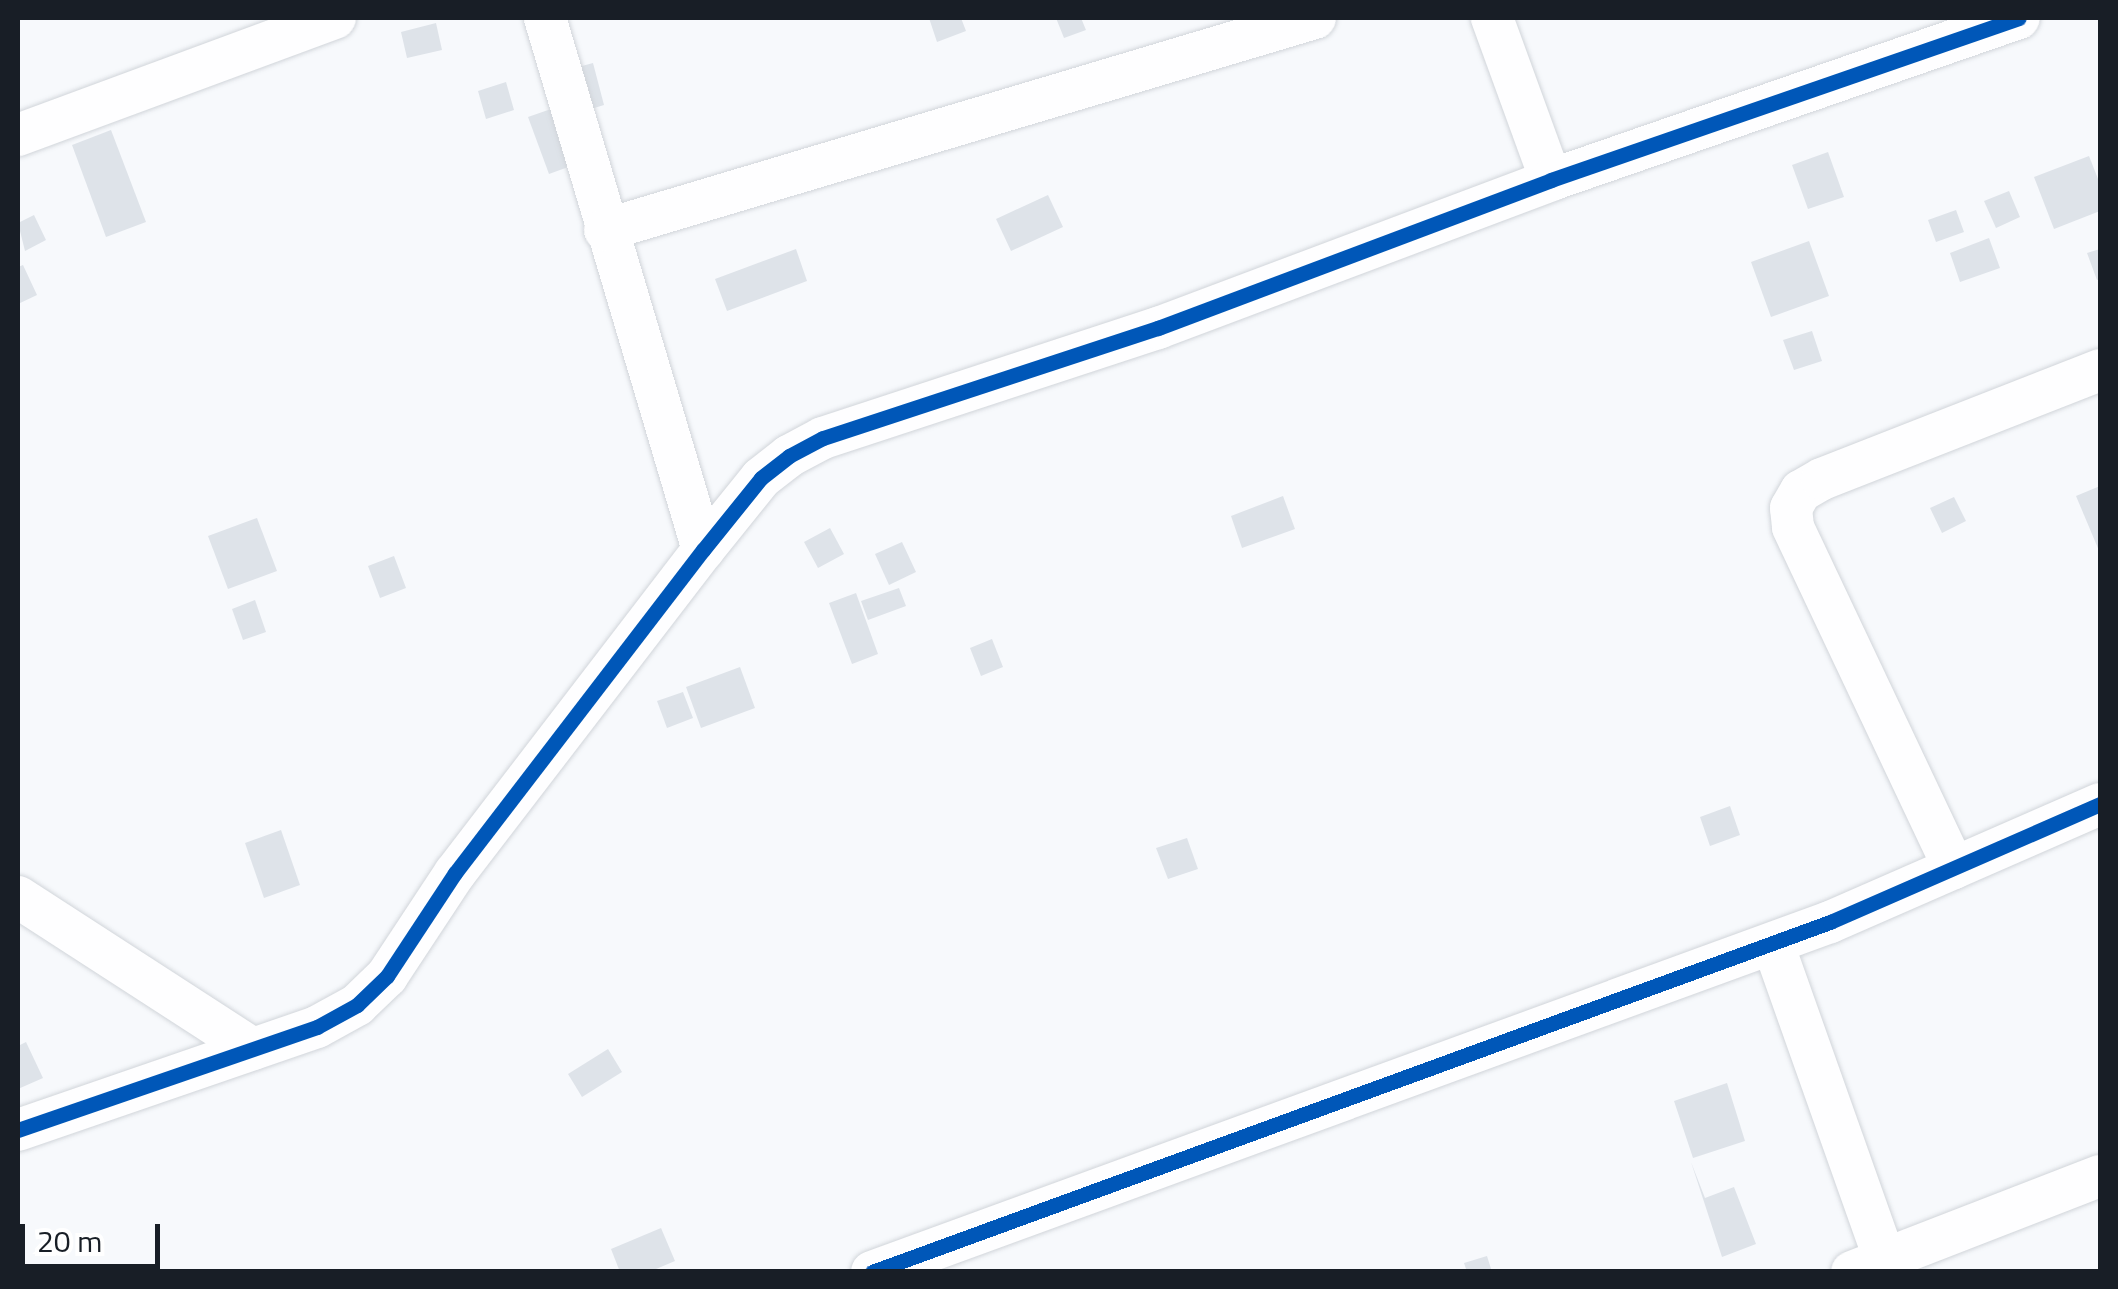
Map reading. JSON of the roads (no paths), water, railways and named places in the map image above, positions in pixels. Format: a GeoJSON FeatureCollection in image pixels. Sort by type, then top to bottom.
{"type":"FeatureCollection","features":[{"type":"Feature","properties":{"kind":"street"},"geometry":{"type":"LineString","coordinates":[[18,135],[335,18]]}},
{"type":"Feature","properties":{"kind":"street"},"geometry":{"type":"LineString","coordinates":[[545,18],[703,550]]}},
{"type":"Feature","properties":{"kind":"street"},"geometry":{"type":"LineString","coordinates":[[605,230],[1315,18]]}},
{"type":"Feature","properties":{"kind":"street"},"geometry":{"type":"LineString","coordinates":[[1492,18],[1552,180]]}},
{"type":"Feature","properties":{"kind":"street"},"geometry":{"type":"LineString","coordinates":[[18,1130],[317,1027],[357,1005],[387,976],[455,873],[761,478],[823,438],[1158,328],[1552,180],[2019,18]]}},
{"type":"Feature","properties":{"kind":"street"},"geometry":{"type":"LineString","coordinates":[[1954,868],[1793,527],[1791,508],[1801,491],[1822,479],[2100,370]]}},
{"type":"Feature","properties":{"kind":"street"},"geometry":{"type":"LineString","coordinates":[[872,1272],[1772,944],[2100,804]]}},
{"type":"Feature","properties":{"kind":"street"},"geometry":{"type":"LineString","coordinates":[[18,897],[253,1049]]}},
{"type":"Feature","properties":{"kind":"street"},"geometry":{"type":"LineString","coordinates":[[1772,944],[1875,1268],[2100,1176]]}}]}
